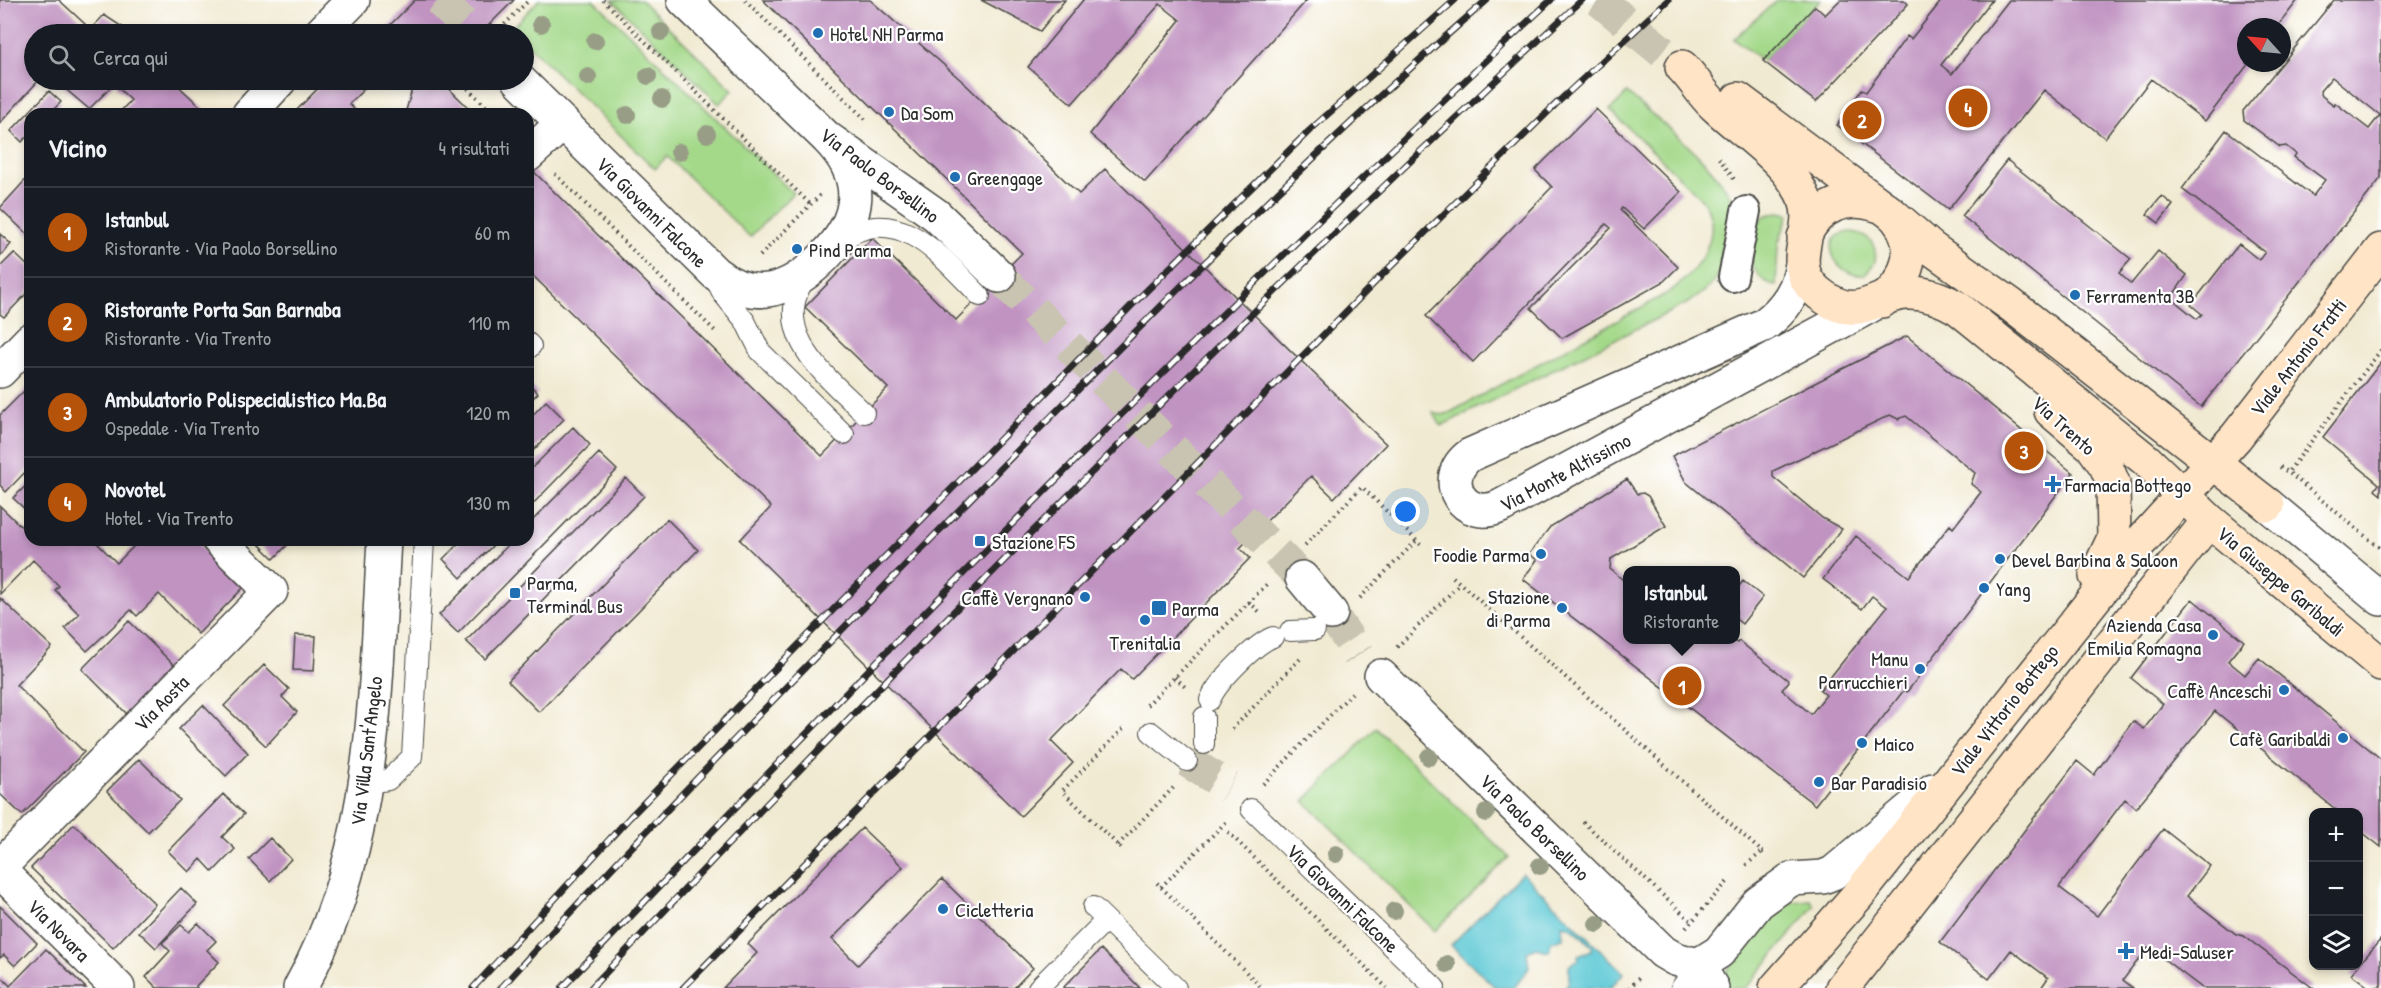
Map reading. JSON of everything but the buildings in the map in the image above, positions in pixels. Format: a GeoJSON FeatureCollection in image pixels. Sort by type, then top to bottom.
{"type":"FeatureCollection","features":[{"type":"Feature","properties":{"kind":"main road"},"geometry":{"type":"LineString","coordinates":[[1803,251],[1807,207],[1792,179],[1764,147],[1714,105],[1674,60],[1733,95],[1886,210],[1931,248],[1999,296],[2268,505]]}},
{"type":"Feature","properties":{"kind":"main road"},"geometry":{"type":"LineString","coordinates":[[1803,251],[1814,220],[1828,207],[1854,200],[1886,210],[1906,235],[1909,261],[1899,284],[1876,303]]}},
{"type":"Feature","properties":{"kind":"main road","name":"Viale Antonio Fratti"},"geometry":{"type":"LineString","coordinates":[[2214,462],[2381,250]]}},
{"type":"Feature","properties":{"kind":"main road","name":"Via Trento"},"geometry":{"type":"LineString","coordinates":[[1803,251],[1813,287],[1833,303],[1857,308],[1904,298],[1929,311],[2086,440],[2102,458],[2113,483],[2114,538],[2072,623]]}},
{"type":"Feature","properties":{"kind":"main road","name":"Via Trento"},"geometry":{"type":"LineString","coordinates":[[1876,303],[1907,292],[1929,296],[1958,308],[2146,460],[2183,496]]}},
{"type":"Feature","properties":{"kind":"main road"},"geometry":{"type":"LineString","coordinates":[[1854,984],[2209,520],[2214,462]]}},
{"type":"Feature","properties":{"kind":"main road","name":"Viale Vittorio Bottego"},"geometry":{"type":"LineString","coordinates":[[1776,988],[1859,894],[2072,623],[2133,550],[2214,462]]}},
{"type":"Feature","properties":{"kind":"main road","name":"Via Giuseppe Garibaldi"},"geometry":{"type":"LineString","coordinates":[[2183,496],[2381,664]]}},
{"type":"Feature","properties":{"kind":"street"},"geometry":{"type":"LineString","coordinates":[[330,24],[353,0]]}},
{"type":"Feature","properties":{"kind":"street","name":"Via Paolo Borsellino"},"geometry":{"type":"LineString","coordinates":[[684,0],[827,138],[936,215],[989,286]]}},
{"type":"Feature","properties":{"kind":"street"},"geometry":{"type":"LineString","coordinates":[[254,108],[271,90]]}},
{"type":"Feature","properties":{"kind":"street","name":"Via Giovanni Falcone"},"geometry":{"type":"LineString","coordinates":[[529,90],[704,263]]}},
{"type":"Feature","properties":{"kind":"street"},"geometry":{"type":"LineString","coordinates":[[538,161],[563,123]]}},
{"type":"Feature","properties":{"kind":"street"},"geometry":{"type":"LineString","coordinates":[[704,263],[726,282],[755,291],[784,286],[824,257],[851,218],[855,189],[846,160],[827,138]]}},
{"type":"Feature","properties":{"kind":"street"},"geometry":{"type":"LineString","coordinates":[[1733,277],[1746,211]]}},
{"type":"Feature","properties":{"kind":"street","name":"Via Monte Altissimo"},"geometry":{"type":"LineString","coordinates":[[1803,251],[1792,294],[1780,311],[1764,324],[1470,455],[1459,465],[1456,475],[1455,485],[1461,499],[1478,510],[1497,508],[1876,303]]}},
{"type":"Feature","properties":{"kind":"street"},"geometry":{"type":"LineString","coordinates":[[0,371],[24,350]]}},
{"type":"Feature","properties":{"kind":"street"},"geometry":{"type":"LineString","coordinates":[[2268,505],[2381,599]]}},
{"type":"Feature","properties":{"kind":"street","name":"Via Aosta"},"geometry":{"type":"LineString","coordinates":[[0,869],[271,591],[225,546]]}},
{"type":"Feature","properties":{"kind":"street","name":"Via Villa Sant'Angelo"},"geometry":{"type":"LineString","coordinates":[[300,988],[324,938],[343,882],[366,783],[374,716],[384,546]]}},
{"type":"Feature","properties":{"kind":"street"},"geometry":{"type":"LineString","coordinates":[[1291,569],[1333,617]]}},
{"type":"Feature","properties":{"kind":"street","name":"Via Paolo Borsellino"},"geometry":{"type":"LineString","coordinates":[[1378,671],[1663,952],[1675,959],[1697,981],[1758,903],[1791,879],[1823,877],[1833,873],[1958,769]]}},
{"type":"Feature","properties":{"kind":"street","name":"Via Novara"},"geometry":{"type":"LineString","coordinates":[[0,869],[118,988]]}},
{"type":"Feature","properties":{"kind":"lane","name":"Via Paolo Borsellino"},"geometry":{"type":"LineString","coordinates":[[824,257],[858,232],[881,228],[903,231],[989,286]]}},
{"type":"Feature","properties":{"kind":"lane"},"geometry":{"type":"LineString","coordinates":[[824,257],[805,279],[795,307],[798,337],[813,362],[864,413]]}},
{"type":"Feature","properties":{"kind":"lane","name":"Via Giovanni Falcone"},"geometry":{"type":"LineString","coordinates":[[704,263],[723,294],[745,321],[760,351],[844,434]]}},
{"type":"Feature","properties":{"kind":"lane"},"geometry":{"type":"LineString","coordinates":[[366,783],[388,780],[412,757],[424,546]]}},
{"type":"Feature","properties":{"kind":"lane"},"geometry":{"type":"LineString","coordinates":[[1204,744],[1205,703],[1255,649],[1276,632],[1333,617]]}},
{"type":"Feature","properties":{"kind":"lane"},"geometry":{"type":"LineString","coordinates":[[1151,732],[1184,770]]}},
{"type":"Feature","properties":{"kind":"lane","name":"Via Giovanni Falcone"},"geometry":{"type":"LineString","coordinates":[[1251,808],[1435,988]]}},
{"type":"Feature","properties":{"kind":"lane"},"geometry":{"type":"LineString","coordinates":[[1038,988],[1099,913],[1176,988]]}},
{"type":"Feature","properties":{"kind":"path"},"geometry":{"type":"LineString","coordinates":[[603,0],[811,204]]}},
{"type":"Feature","properties":{"kind":"path"},"geometry":{"type":"LineString","coordinates":[[745,0],[872,125]]}},
{"type":"Feature","properties":{"kind":"path"},"geometry":{"type":"LineString","coordinates":[[504,24],[525,1]]}},
{"type":"Feature","properties":{"kind":"path"},"geometry":{"type":"LineString","coordinates":[[469,90],[488,108]]}},
{"type":"Feature","properties":{"kind":"path"},"geometry":{"type":"LineString","coordinates":[[538,161],[716,333]]}},
{"type":"Feature","properties":{"kind":"path"},"geometry":{"type":"LineString","coordinates":[[758,259],[825,190]]}},
{"type":"Feature","properties":{"kind":"path"},"geometry":{"type":"LineString","coordinates":[[790,225],[797,231]]}},
{"type":"Feature","properties":{"kind":"path"},"geometry":{"type":"LineString","coordinates":[[2381,350],[2288,472],[2381,549]]}},
{"type":"Feature","properties":{"kind":"path"},"geometry":{"type":"LineString","coordinates":[[1143,710],[1291,569],[1362,487],[1422,546]]}},
{"type":"Feature","properties":{"kind":"path"},"geometry":{"type":"LineString","coordinates":[[1333,617],[1416,541]]}},
{"type":"Feature","properties":{"kind":"path"},"geometry":{"type":"LineString","coordinates":[[1453,577],[1762,852],[1772,851]]}},
{"type":"Feature","properties":{"kind":"path"},"geometry":{"type":"LineString","coordinates":[[1261,786],[1378,671],[1460,584]]}},
{"type":"Feature","properties":{"kind":"path"},"geometry":{"type":"LineString","coordinates":[[1229,731],[1303,655]]}},
{"type":"Feature","properties":{"kind":"path"},"geometry":{"type":"LineString","coordinates":[[1124,851],[1062,791],[1126,726]]}},
{"type":"Feature","properties":{"kind":"path"},"geometry":{"type":"LineString","coordinates":[[1118,845],[1184,770]]}},
{"type":"Feature","properties":{"kind":"path"},"geometry":{"type":"LineString","coordinates":[[1161,887],[1228,820]]}},
{"type":"Feature","properties":{"kind":"path"},"geometry":{"type":"LineString","coordinates":[[1228,832],[1387,988]]}},
{"type":"Feature","properties":{"kind":"path"},"geometry":{"type":"LineString","coordinates":[[1156,883],[1262,988]]}},
{"type":"Feature","properties":{"kind":"green space"},"geometry":{"type":"Polygon","coordinates":[[[539,0],[594,0],[793,193],[750,237],[667,156],[655,169],[534,51],[534,24],[516,24],[539,0]]]}},
{"type":"Feature","properties":{"kind":"green space"},"geometry":{"type":"Polygon","coordinates":[[[612,0],[641,0],[733,90],[719,104],[612,0]]]}},
{"type":"Feature","properties":{"kind":"green space"},"geometry":{"type":"Polygon","coordinates":[[[1777,0],[1821,0],[1763,61],[1734,39],[1777,0]]]}},
{"type":"Feature","properties":{"kind":"green space"},"geometry":{"type":"Polygon","coordinates":[[[1627,93],[1688,146],[1718,178],[1728,193],[1733,206],[1733,215],[1723,263],[1717,277],[1707,289],[1690,302],[1441,426],[1433,412],[1441,415],[1449,413],[1664,295],[1687,277],[1705,252],[1710,238],[1711,224],[1708,210],[1700,197],[1610,110],[1627,93]]]}},
{"type":"Feature","properties":{"kind":"green space"},"geometry":{"type":"Polygon","coordinates":[[[1779,212],[1789,214],[1778,244],[1776,286],[1766,281],[1753,266],[1751,246],[1753,235],[1764,216],[1779,212]]]}},
{"type":"Feature","properties":{"kind":"green space"},"geometry":{"type":"Polygon","coordinates":[[[1849,232],[1866,237],[1875,250],[1875,262],[1865,275],[1855,275],[1846,271],[1834,257],[1833,242],[1839,236],[1849,232]]]}},
{"type":"Feature","properties":{"kind":"green space"},"geometry":{"type":"Polygon","coordinates":[[[1376,728],[1509,857],[1435,931],[1304,801],[1376,728]]]}},
{"type":"Feature","properties":{"kind":"green space"},"geometry":{"type":"Polygon","coordinates":[[[1811,900],[1814,906],[1746,988],[1728,988],[1721,979],[1748,939],[1772,911],[1783,904],[1811,900]]]}},
{"type":"Feature","properties":{"kind":"water"},"geometry":{"type":"Polygon","coordinates":[[[1522,873],[1624,973],[1610,988],[1565,988],[1569,981],[1569,966],[1579,959],[1578,955],[1592,950],[1592,946],[1579,933],[1567,926],[1562,925],[1563,938],[1551,942],[1549,951],[1536,948],[1527,952],[1529,968],[1514,988],[1496,988],[1451,945],[1522,873]]]}},
{"type":"Feature","properties":{"kind":"tunnel"},"geometry":{"type":"LineString","coordinates":[[439,0],[464,24]]}},
{"type":"Feature","properties":{"kind":"tunnel"},"geometry":{"type":"LineString","coordinates":[[1599,0],[1665,54]]}},
{"type":"Feature","properties":{"kind":"tunnel"},"geometry":{"type":"LineString","coordinates":[[999,276],[1302,578]]}},
{"type":"Feature","properties":{"kind":"tunnel"},"geometry":{"type":"LineString","coordinates":[[1331,613],[1359,655]]}},
{"type":"Feature","properties":{"kind":"tunnel"},"geometry":{"type":"LineString","coordinates":[[1187,761],[1229,787]]}},
{"type":"Feature","properties":{"kind":"railway"},"geometry":{"type":"LineString","coordinates":[[473,988],[630,817],[1133,304],[1309,131],[1455,0]]}},
{"type":"Feature","properties":{"kind":"railway"},"geometry":{"type":"LineString","coordinates":[[501,988],[712,763],[1133,334],[1343,131],[1487,0]]}},
{"type":"Feature","properties":{"kind":"railway"},"geometry":{"type":"LineString","coordinates":[[562,988],[1049,486],[1298,241],[1551,0]]}},
{"type":"Feature","properties":{"kind":"railway"},"geometry":{"type":"LineString","coordinates":[[591,988],[833,735],[1078,486],[1328,240],[1582,0]]}},
{"type":"Feature","properties":{"kind":"railway"},"geometry":{"type":"LineString","coordinates":[[683,988],[1382,275],[1557,103],[1668,0]]}},
{"type":"Feature","properties":{"kind":"place","name":"Hotel NH Parma"},"geometry":{"type":"Point","coordinates":[818,33]}},
{"type":"Feature","properties":{"kind":"place","name":"Novotel"},"geometry":{"type":"Point","coordinates":[1968,108]}},
{"type":"Feature","properties":{"kind":"place","name":"Da Som"},"geometry":{"type":"Point","coordinates":[889,112]}},
{"type":"Feature","properties":{"kind":"place","name":"Ristorante Porta San Barnaba"},"geometry":{"type":"Point","coordinates":[1862,120]}},
{"type":"Feature","properties":{"kind":"place","name":"Greengage"},"geometry":{"type":"Point","coordinates":[955,177]}},
{"type":"Feature","properties":{"kind":"place","name":"Pind Parma"},"geometry":{"type":"Point","coordinates":[797,249]}},
{"type":"Feature","properties":{"kind":"place","name":"Ferramenta 3B"},"geometry":{"type":"Point","coordinates":[2075,295]}},
{"type":"Feature","properties":{"kind":"place","name":"Ambulatorio Polispecialistico Ma.Ba"},"geometry":{"type":"Point","coordinates":[2024,451]}},
{"type":"Feature","properties":{"kind":"place","name":"Farmacia Bottego"},"geometry":{"type":"Point","coordinates":[2053,484]}},
{"type":"Feature","properties":{"kind":"place","name":"Stazione FS"},"geometry":{"type":"Point","coordinates":[980,541]}},
{"type":"Feature","properties":{"kind":"place","name":"Foodie Parma"},"geometry":{"type":"Point","coordinates":[1541,554]}},
{"type":"Feature","properties":{"kind":"place","name":"Devel Barbina & Saloon"},"geometry":{"type":"Point","coordinates":[2000,559]}},
{"type":"Feature","properties":{"kind":"place","name":"Yang"},"geometry":{"type":"Point","coordinates":[1984,588]}},
{"type":"Feature","properties":{"kind":"place","name":"Parma, Terminal Bus"},"geometry":{"type":"Point","coordinates":[515,593]}},
{"type":"Feature","properties":{"kind":"place","name":"Caffè Vergnano"},"geometry":{"type":"Point","coordinates":[1085,597]}},
{"type":"Feature","properties":{"kind":"place","name":"Parma"},"geometry":{"type":"Point","coordinates":[1159,608]}},
{"type":"Feature","properties":{"kind":"place","name":"Stazione di Parma"},"geometry":{"type":"Point","coordinates":[1562,608]}},
{"type":"Feature","properties":{"kind":"place","name":"Trenitalia"},"geometry":{"type":"Point","coordinates":[1145,620]}},
{"type":"Feature","properties":{"kind":"place","name":"Azienda Casa Emilia Romagna"},"geometry":{"type":"Point","coordinates":[2213,635]}},
{"type":"Feature","properties":{"kind":"place","name":"Manu Parrucchieri"},"geometry":{"type":"Point","coordinates":[1920,669]}},
{"type":"Feature","properties":{"kind":"place","name":"Istanbul"},"geometry":{"type":"Point","coordinates":[1682,686]}},
{"type":"Feature","properties":{"kind":"place","name":"Caffè Anceschi"},"geometry":{"type":"Point","coordinates":[2284,690]}},
{"type":"Feature","properties":{"kind":"place","name":"Cafè Garibaldi"},"geometry":{"type":"Point","coordinates":[2343,738]}},
{"type":"Feature","properties":{"kind":"place","name":"Maico"},"geometry":{"type":"Point","coordinates":[1862,743]}},
{"type":"Feature","properties":{"kind":"place","name":"Bar Paradisio"},"geometry":{"type":"Point","coordinates":[1819,782]}},
{"type":"Feature","properties":{"kind":"place","name":"Cicletteria"},"geometry":{"type":"Point","coordinates":[943,909]}},
{"type":"Feature","properties":{"kind":"place","name":"Medi-Saluser"},"geometry":{"type":"Point","coordinates":[2126,951]}}]}
